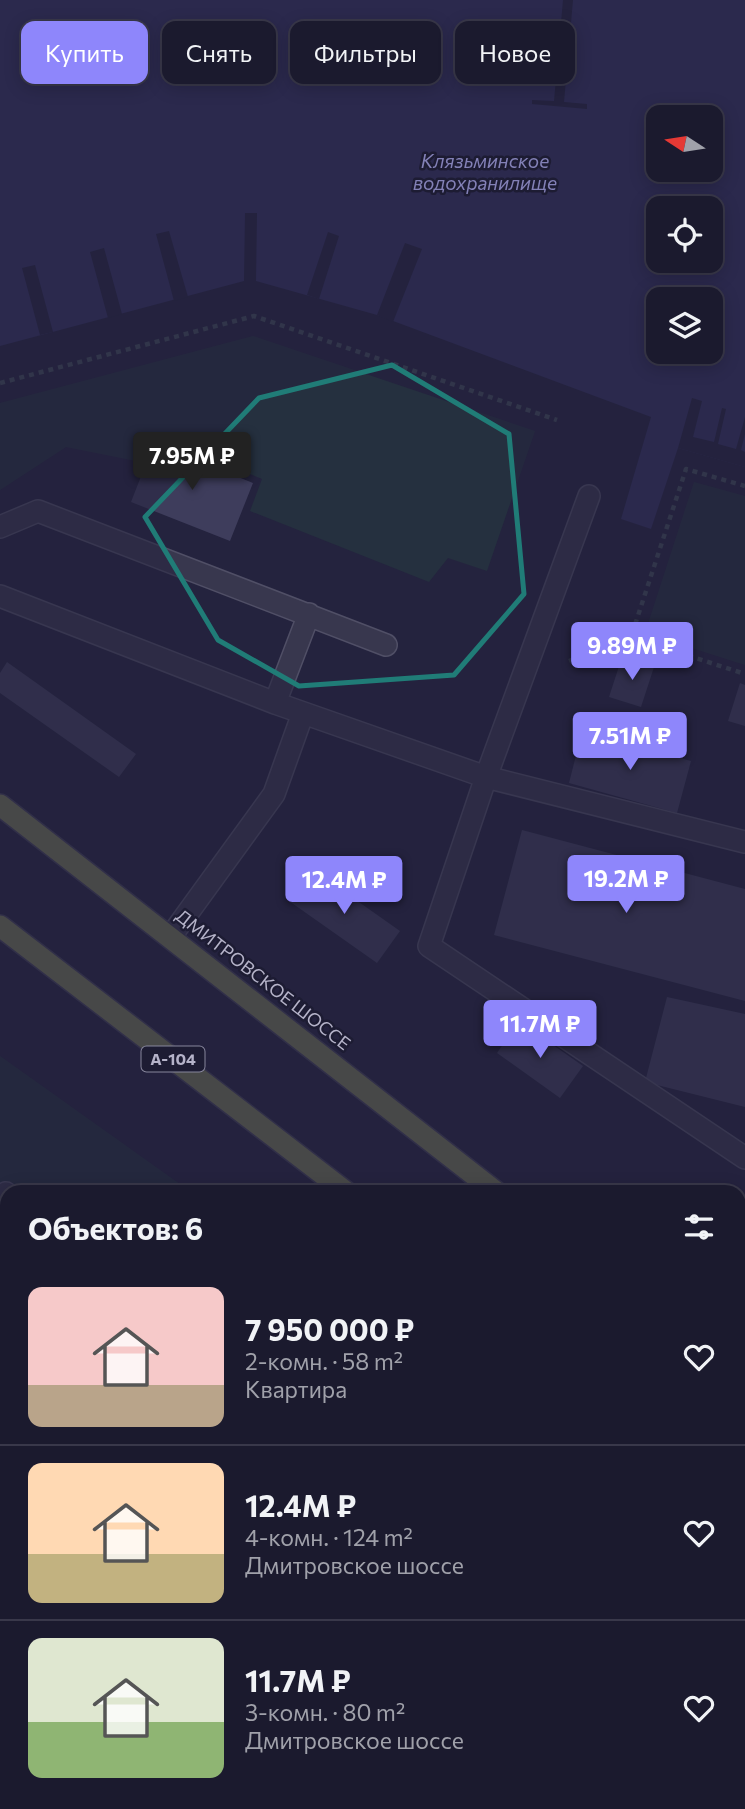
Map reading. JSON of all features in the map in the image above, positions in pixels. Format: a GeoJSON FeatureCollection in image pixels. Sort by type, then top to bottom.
{"type":"FeatureCollection","features":[{"type":"Feature","properties":{"kind":"highway","name":"ДМИТРОВСКОЕ ШОССЕ"},"geometry":{"type":"LineString","coordinates":[[0,805],[487,1185]]}},
{"type":"Feature","properties":{"kind":"highway","name":"А-104"},"geometry":{"type":"LineString","coordinates":[[0,926],[337,1185]]}},
{"type":"Feature","properties":{"kind":"street"},"geometry":{"type":"LineString","coordinates":[[589,496],[486,777],[429,946],[745,1158]]}},
{"type":"Feature","properties":{"kind":"street"},"geometry":{"type":"LineString","coordinates":[[0,527],[38,510],[386,645]]}},
{"type":"Feature","properties":{"kind":"street"},"geometry":{"type":"LineString","coordinates":[[0,596],[275,703],[486,777],[745,842]]}},
{"type":"Feature","properties":{"kind":"street"},"geometry":{"type":"LineString","coordinates":[[275,703],[309,614]]}},
{"type":"Feature","properties":{"kind":"street"},"geometry":{"type":"LineString","coordinates":[[171,936],[274,794],[303,713]]}},
{"type":"Feature","properties":{"kind":"path"},"geometry":{"type":"LineString","coordinates":[[0,383],[254,316],[557,420]]}},
{"type":"Feature","properties":{"kind":"path"},"geometry":{"type":"LineString","coordinates":[[631,637],[687,469],[745,486]]}},
{"type":"Feature","properties":{"kind":"path"},"geometry":{"type":"LineString","coordinates":[[569,661],[631,637],[745,674]]}},
{"type":"Feature","properties":{"kind":"highlighted area"},"geometry":{"type":"Polygon","coordinates":[[[392,365],[509,434],[524,594],[454,675],[299,686],[218,640],[145,517],[259,398],[392,365]]]}},
{"type":"Feature","properties":{"kind":"shaded area"},"geometry":{"type":"Polygon","coordinates":[[[253,336],[535,431],[487,571],[448,558],[429,582],[250,511],[262,479],[150,433],[136,461],[66,447],[0,490],[0,403],[253,336]]]}},
{"type":"Feature","properties":{"kind":"shaded area"},"geometry":{"type":"Polygon","coordinates":[[[694,482],[745,496],[745,665],[645,633],[694,482]]]}},
{"type":"Feature","properties":{"kind":"shaded area"},"geometry":{"type":"Polygon","coordinates":[[[0,1056],[181,1185],[0,1185],[0,1056]]]}},
{"type":"Feature","properties":{"kind":"water","name":"Клязьминское водохранилище"},"geometry":{"type":"Polygon","coordinates":[[[0,0],[745,0],[745,467],[678,448],[651,529],[621,519],[651,417],[377,315],[256,281],[244,281],[0,346],[0,0]]]}},
{"type":"Feature","properties":{"kind":"pier"},"geometry":{"type":"Polygon","coordinates":[[[563,0],[573,0],[571,21],[561,21],[563,0]]]}},
{"type":"Feature","properties":{"kind":"pier"},"geometry":{"type":"Polygon","coordinates":[[[556,84],[566,84],[564,102],[587,104],[587,109],[532,104],[532,100],[554,101],[556,84]]]}},
{"type":"Feature","properties":{"kind":"pier"},"geometry":{"type":"Polygon","coordinates":[[[245,213],[257,213],[256,281],[244,281],[245,213]]]}},
{"type":"Feature","properties":{"kind":"pier"},"geometry":{"type":"Polygon","coordinates":[[[169,231],[188,297],[174,301],[156,234],[169,231]]]}},
{"type":"Feature","properties":{"kind":"pier"},"geometry":{"type":"Polygon","coordinates":[[[328,232],[339,236],[319,299],[307,295],[328,232]]]}},
{"type":"Feature","properties":{"kind":"pier"},"geometry":{"type":"Polygon","coordinates":[[[405,243],[422,249],[393,322],[377,315],[405,243]]]}},
{"type":"Feature","properties":{"kind":"pier"},"geometry":{"type":"Polygon","coordinates":[[[104,248],[122,314],[108,318],[90,252],[104,248]]]}},
{"type":"Feature","properties":{"kind":"pier"},"geometry":{"type":"Polygon","coordinates":[[[35,265],[53,332],[40,335],[22,268],[35,265]]]}},
{"type":"Feature","properties":{"kind":"pier"},"geometry":{"type":"Polygon","coordinates":[[[692,398],[702,401],[693,437],[714,442],[722,408],[726,409],[718,444],[736,449],[745,417],[741,450],[745,452],[745,467],[678,448],[692,398]]]}},
{"type":"Feature","properties":{"kind":"building"},"geometry":{"type":"Polygon","coordinates":[[[154,443],[253,483],[230,541],[131,502],[154,443]]]}},
{"type":"Feature","properties":{"kind":"building"},"geometry":{"type":"Polygon","coordinates":[[[622,657],[654,667],[641,707],[609,697],[622,657]]]}},
{"type":"Feature","properties":{"kind":"building"},"geometry":{"type":"Polygon","coordinates":[[[7,662],[136,754],[119,777],[0,693],[0,673],[7,662]]]}},
{"type":"Feature","properties":{"kind":"building"},"geometry":{"type":"Polygon","coordinates":[[[740,683],[745,685],[745,726],[728,721],[740,683]]]}},
{"type":"Feature","properties":{"kind":"building"},"geometry":{"type":"Polygon","coordinates":[[[582,732],[691,761],[677,813],[569,783],[582,732]]]}},
{"type":"Feature","properties":{"kind":"building"},"geometry":{"type":"Polygon","coordinates":[[[522,830],[745,889],[745,1001],[494,935],[522,830]]]}},
{"type":"Feature","properties":{"kind":"building"},"geometry":{"type":"Polygon","coordinates":[[[312,869],[400,931],[377,963],[289,901],[312,869]]]}},
{"type":"Feature","properties":{"kind":"building"},"geometry":{"type":"Polygon","coordinates":[[[667,997],[745,1014],[745,1107],[645,1082],[667,997]]]}},
{"type":"Feature","properties":{"kind":"building"},"geometry":{"type":"Polygon","coordinates":[[[519,1021],[583,1066],[560,1098],[497,1053],[519,1021]]]}}]}
